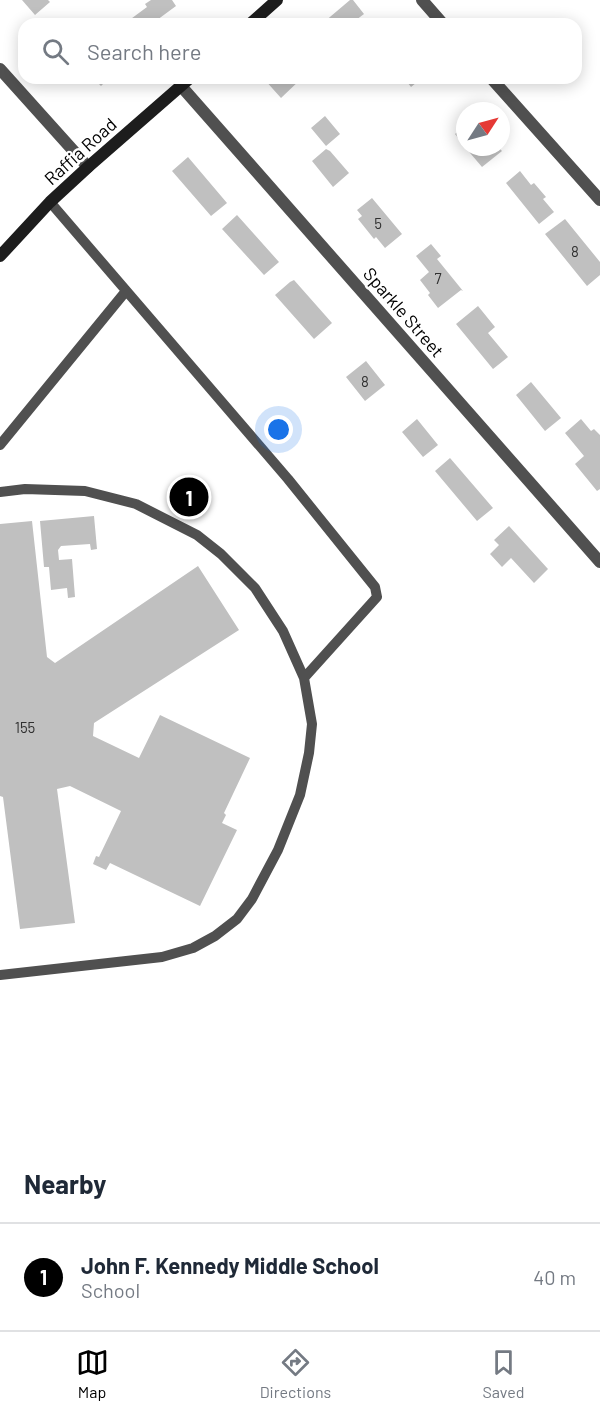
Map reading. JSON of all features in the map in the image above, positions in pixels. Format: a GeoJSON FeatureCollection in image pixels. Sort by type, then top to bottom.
{"type":"FeatureCollection","features":[{"type":"Feature","properties":{"kind":"main road"},"geometry":{"type":"LineString","coordinates":[[257,18],[277,0]]}},
{"type":"Feature","properties":{"kind":"main road","name":"Raffia Road"},"geometry":{"type":"LineString","coordinates":[[0,256],[50,202],[183,84]]}},
{"type":"Feature","properties":{"kind":"street"},"geometry":{"type":"LineString","coordinates":[[422,0],[438,18]]}},
{"type":"Feature","properties":{"kind":"street"},"geometry":{"type":"LineString","coordinates":[[0,69],[88,167]]}},
{"type":"Feature","properties":{"kind":"street","name":"Sparkle Street"},"geometry":{"type":"LineString","coordinates":[[187,84],[600,562]]}},
{"type":"Feature","properties":{"kind":"street"},"geometry":{"type":"LineString","coordinates":[[496,84],[600,200]]}},
{"type":"Feature","properties":{"kind":"lane"},"geometry":{"type":"LineString","coordinates":[[50,202],[288,479],[375,587],[377,597],[304,678]]}},
{"type":"Feature","properties":{"kind":"lane"},"geometry":{"type":"LineString","coordinates":[[0,445],[126,291]]}},
{"type":"Feature","properties":{"kind":"lane"},"geometry":{"type":"LineString","coordinates":[[0,492],[25,489],[85,491],[136,504],[197,535],[255,588],[283,631],[304,678],[312,724],[309,753],[300,795],[278,850],[252,899],[237,919],[215,936],[193,948],[162,957],[0,975]]}},
{"type":"Feature","properties":{"kind":"building"},"geometry":{"type":"Polygon","coordinates":[[[22,0],[48,0],[50,2],[35,15],[22,0]]]}},
{"type":"Feature","properties":{"kind":"building"},"geometry":{"type":"Polygon","coordinates":[[[151,0],[172,0],[176,6],[160,18],[132,18],[147,7],[145,4],[151,0]]]}},
{"type":"Feature","properties":{"kind":"building"},"geometry":{"type":"Polygon","coordinates":[[[350,0],[353,0],[364,14],[359,18],[329,18],[350,0]]]}},
{"type":"Feature","properties":{"kind":"building"},"geometry":{"type":"Polygon","coordinates":[[[268,84],[296,84],[281,98],[268,84]]]}},
{"type":"Feature","properties":{"kind":"building"},"geometry":{"type":"Polygon","coordinates":[[[325,116],[340,134],[326,146],[311,128],[325,116]]]}},
{"type":"Feature","properties":{"kind":"building"},"geometry":{"type":"Polygon","coordinates":[[[326,149],[349,173],[333,187],[312,161],[326,149]]]}},
{"type":"Feature","properties":{"kind":"building"},"geometry":{"type":"Polygon","coordinates":[[[473,156],[496,156],[482,167],[473,156]]]}},
{"type":"Feature","properties":{"kind":"building"},"geometry":{"type":"Polygon","coordinates":[[[188,157],[227,203],[211,216],[172,171],[188,157]]]}},
{"type":"Feature","properties":{"kind":"building"},"geometry":{"type":"Polygon","coordinates":[[[520,171],[531,185],[534,183],[546,197],[543,199],[554,212],[539,224],[506,183],[520,171]]]}},
{"type":"Feature","properties":{"kind":"building"},"geometry":{"type":"Polygon","coordinates":[[[372,198],[402,234],[385,248],[376,237],[374,239],[358,219],[362,216],[357,210],[372,198]]]}},
{"type":"Feature","properties":{"kind":"building"},"geometry":{"type":"Polygon","coordinates":[[[237,215],[279,262],[264,275],[222,229],[237,215]]]}},
{"type":"Feature","properties":{"kind":"building"},"geometry":{"type":"Polygon","coordinates":[[[565,219],[600,262],[600,275],[587,286],[545,234],[565,219]]]}},
{"type":"Feature","properties":{"kind":"building"},"geometry":{"type":"Polygon","coordinates":[[[431,244],[441,256],[437,259],[463,291],[461,290],[438,308],[420,280],[429,272],[416,256],[431,244]]]}},
{"type":"Feature","properties":{"kind":"building"},"geometry":{"type":"Polygon","coordinates":[[[294,280],[332,323],[314,339],[275,295],[294,280]]]}},
{"type":"Feature","properties":{"kind":"building"},"geometry":{"type":"Polygon","coordinates":[[[478,306],[495,327],[488,333],[508,357],[493,369],[456,324],[478,306]]]}},
{"type":"Feature","properties":{"kind":"building"},"geometry":{"type":"Polygon","coordinates":[[[366,361],[385,385],[365,401],[346,377],[366,361]]]}},
{"type":"Feature","properties":{"kind":"building"},"geometry":{"type":"Polygon","coordinates":[[[531,382],[561,418],[545,431],[516,395],[531,382]]]}},
{"type":"Feature","properties":{"kind":"building"},"geometry":{"type":"Polygon","coordinates":[[[417,419],[438,445],[423,457],[402,432],[417,419]]]}},
{"type":"Feature","properties":{"kind":"building"},"geometry":{"type":"Polygon","coordinates":[[[581,419],[591,431],[594,429],[600,435],[600,489],[597,491],[575,464],[584,456],[565,433],[581,419]]]}},
{"type":"Feature","properties":{"kind":"building"},"geometry":{"type":"Polygon","coordinates":[[[450,458],[493,508],[477,521],[435,471],[450,458]]]}},
{"type":"Feature","properties":{"kind":"building"},"geometry":{"type":"Polygon","coordinates":[[[94,516],[97,549],[91,550],[90,544],[61,546],[58,550],[59,560],[72,559],[75,597],[68,598],[67,588],[51,590],[49,567],[44,567],[40,521],[94,516]]]}},
{"type":"Feature","properties":{"kind":"building"},"geometry":{"type":"Polygon","coordinates":[[[32,521],[47,657],[55,663],[198,566],[239,630],[94,723],[93,736],[139,758],[160,715],[250,758],[224,813],[226,815],[222,823],[237,830],[200,906],[110,863],[106,870],[93,864],[96,856],[99,857],[121,811],[70,786],[57,789],[75,923],[20,929],[3,797],[0,796],[0,524],[32,521]]]}},
{"type":"Feature","properties":{"kind":"building"},"geometry":{"type":"Polygon","coordinates":[[[509,526],[548,569],[534,583],[511,558],[502,567],[490,554],[499,545],[494,540],[509,526]]]}},
{"type":"Feature","properties":{"kind":"place","name":"John F. Kennedy Middle School"},"geometry":{"type":"Point","coordinates":[189,497]}}]}
